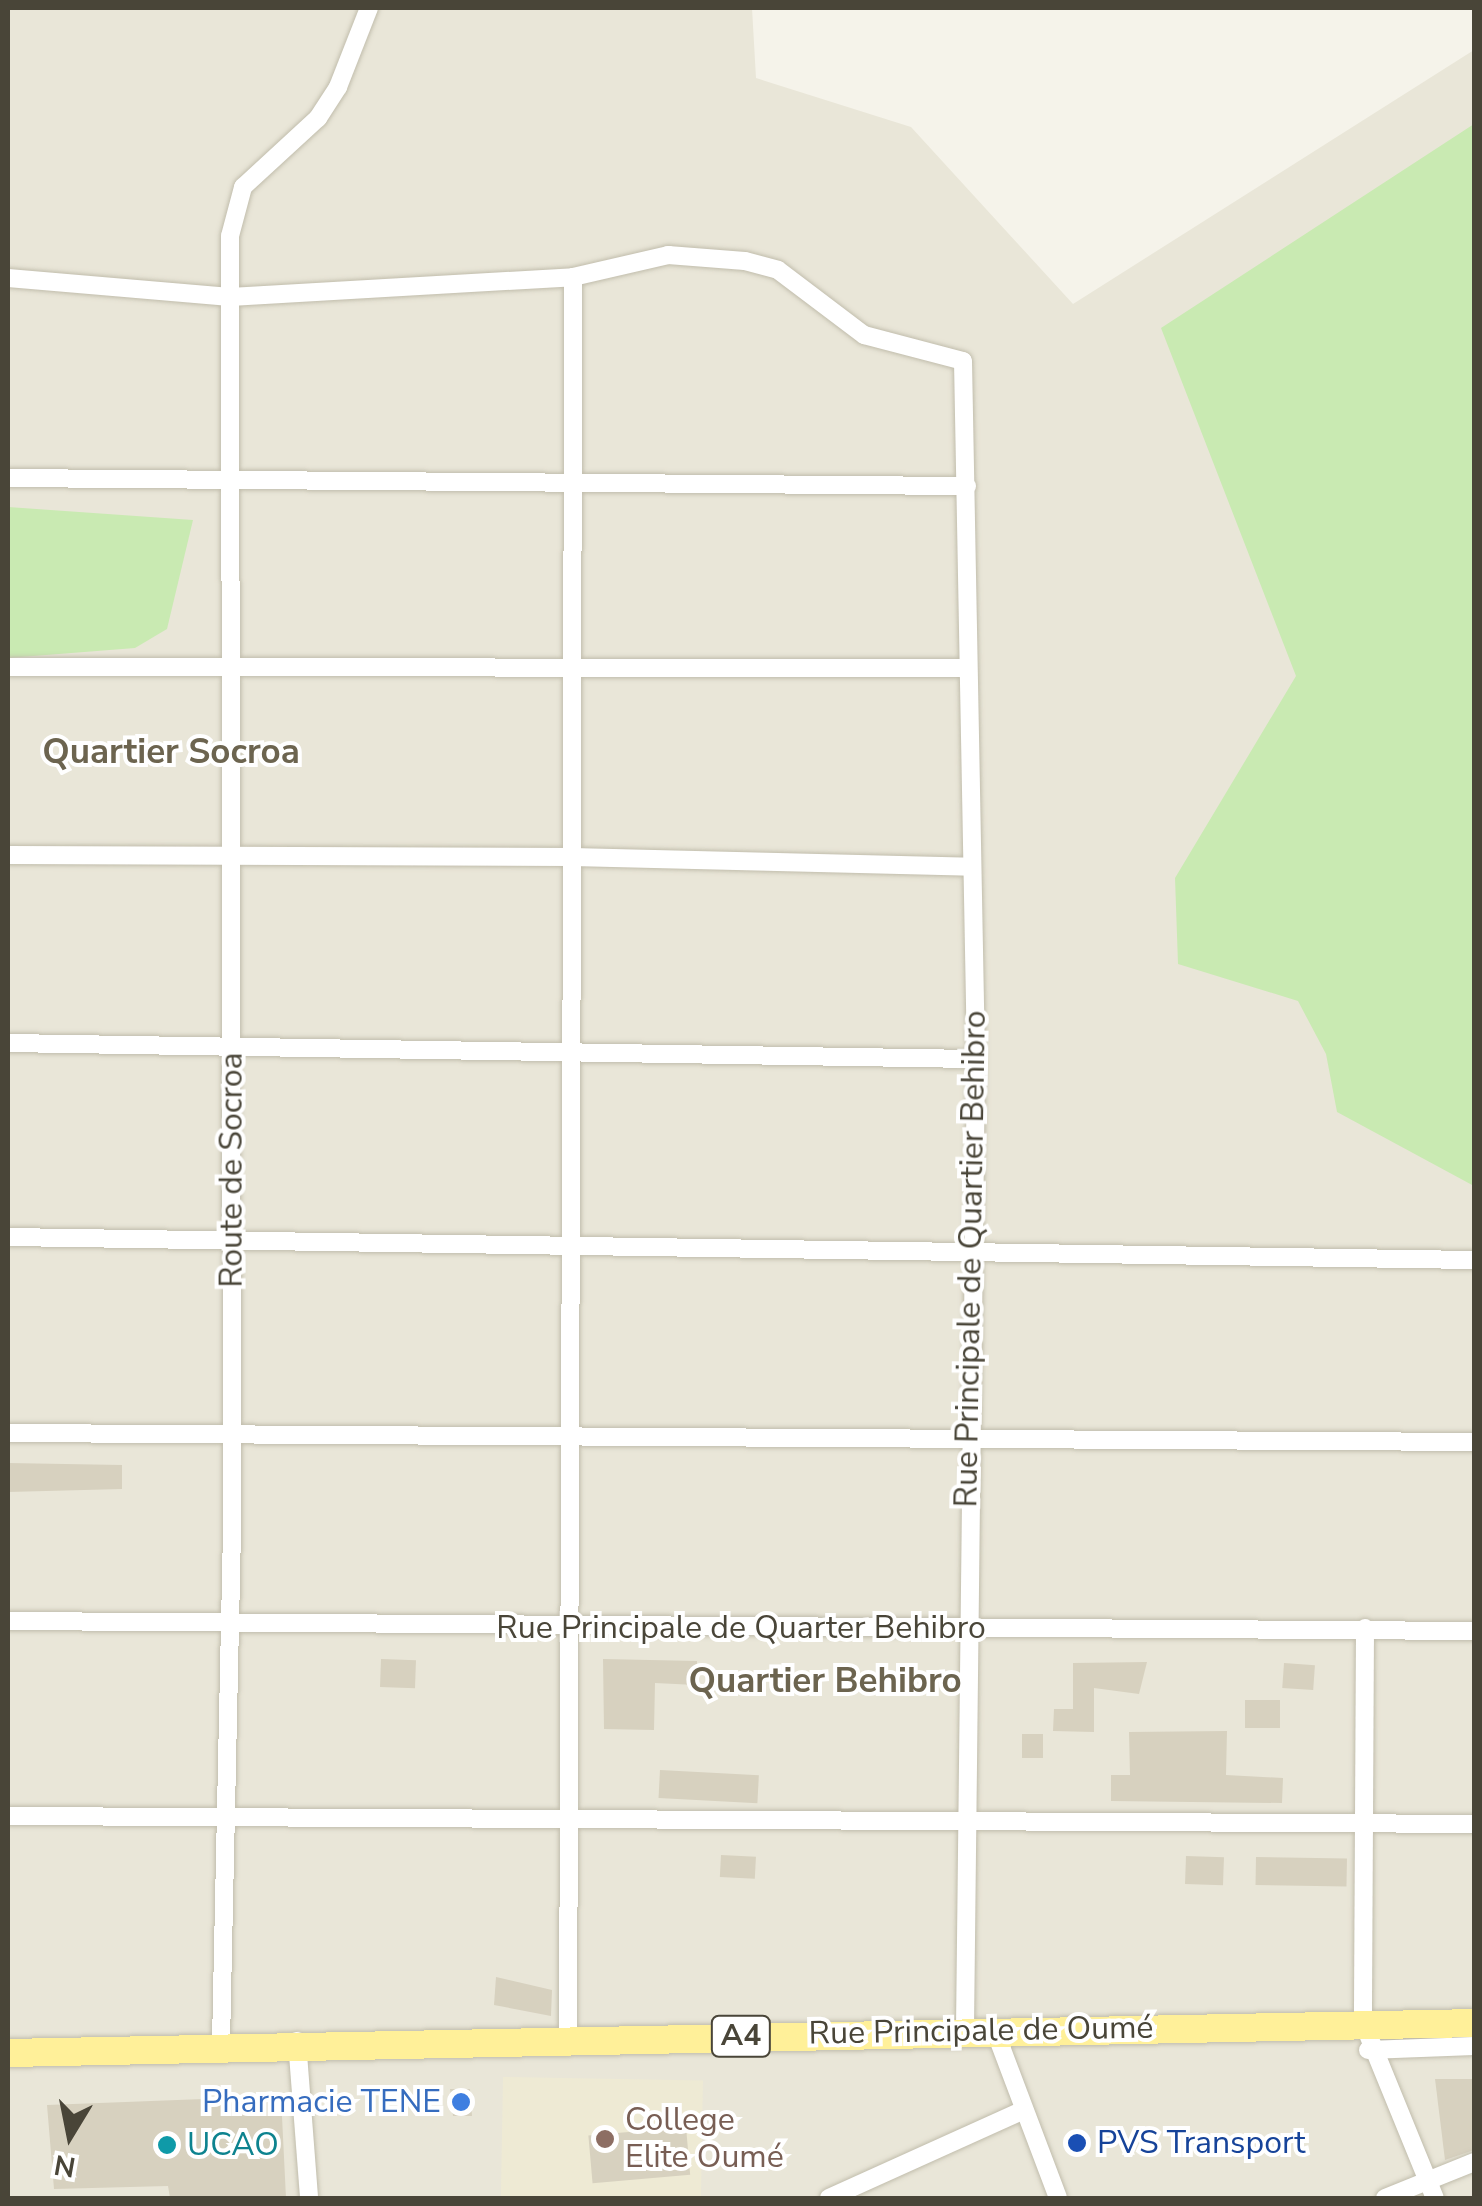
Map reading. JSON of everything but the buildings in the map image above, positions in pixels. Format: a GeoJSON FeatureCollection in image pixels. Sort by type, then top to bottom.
{"type":"FeatureCollection","features":[{"type":"Feature","properties":{"kind":"main road","name":"Rue Principale de Oumé"},"geometry":{"type":"LineString","coordinates":[[8,2053],[297,2040],[568,2041],[965,2031],[1366,2036],[1474,2023]]}},
{"type":"Feature","properties":{"kind":"street","name":"Route de Socroa"},"geometry":{"type":"LineString","coordinates":[[222,2043],[233,1432],[231,858],[235,668],[230,297],[244,186],[318,118],[369,8]]}},
{"type":"Feature","properties":{"kind":"street","name":"Rue Principale de Quartier Behibro"},"geometry":{"type":"LineString","coordinates":[[573,277],[668,255],[762,263],[864,334],[963,361],[976,1059],[976,1252],[965,1628],[965,2031]]}},
{"type":"Feature","properties":{"kind":"street"},"geometry":{"type":"LineString","coordinates":[[8,278],[230,297],[573,277],[577,482],[568,2041]]}},
{"type":"Feature","properties":{"kind":"street"},"geometry":{"type":"LineString","coordinates":[[8,478],[234,475],[967,486]]}},
{"type":"Feature","properties":{"kind":"street"},"geometry":{"type":"LineString","coordinates":[[8,667],[574,674],[967,668]]}},
{"type":"Feature","properties":{"kind":"street"},"geometry":{"type":"LineString","coordinates":[[8,855],[572,857],[972,867]]}},
{"type":"Feature","properties":{"kind":"street"},"geometry":{"type":"LineString","coordinates":[[8,1043],[574,1048],[976,1059]]}},
{"type":"Feature","properties":{"kind":"street"},"geometry":{"type":"LineString","coordinates":[[8,1237],[572,1240],[976,1252],[1474,1260]]}},
{"type":"Feature","properties":{"kind":"street"},"geometry":{"type":"LineString","coordinates":[[8,1433],[1474,1442]]}},
{"type":"Feature","properties":{"kind":"street","name":"Rue Principale de Quarter Behibro"},"geometry":{"type":"LineString","coordinates":[[8,1621],[570,1629],[1365,1628],[1474,1632]]}},
{"type":"Feature","properties":{"kind":"street"},"geometry":{"type":"LineString","coordinates":[[1365,1628],[1366,2036],[1431,2190]]}},
{"type":"Feature","properties":{"kind":"street"},"geometry":{"type":"LineString","coordinates":[[8,1816],[570,1823],[1474,1824]]}},
{"type":"Feature","properties":{"kind":"street"},"geometry":{"type":"LineString","coordinates":[[995,2031],[1058,2198]]}},
{"type":"Feature","properties":{"kind":"street"},"geometry":{"type":"LineString","coordinates":[[1366,2036],[1474,2046]]}},
{"type":"Feature","properties":{"kind":"street"},"geometry":{"type":"LineString","coordinates":[[297,2040],[309,2198]]}},
{"type":"Feature","properties":{"kind":"street"},"geometry":{"type":"LineString","coordinates":[[829,2198],[1022,2111]]}},
{"type":"Feature","properties":{"kind":"street"},"geometry":{"type":"LineString","coordinates":[[1385,2198],[1431,2190],[1474,2162]]}},
{"type":"Feature","properties":{"kind":"shaded area"},"geometry":{"type":"Polygon","coordinates":[[[8,8],[752,8],[756,78],[911,127],[1073,304],[1474,50],[1474,2198],[8,2198],[8,8]]]}},
{"type":"Feature","properties":{"kind":"shaded area","name":"College Elite Oumé"},"geometry":{"type":"Polygon","coordinates":[[[503,2077],[703,2080],[701,2198],[501,2198],[503,2077]]]}},
{"type":"Feature","properties":{"kind":"green space"},"geometry":{"type":"Polygon","coordinates":[[[1474,124],[1474,1186],[1337,1112],[1326,1054],[1298,1001],[1178,964],[1175,878],[1296,676],[1161,328],[1474,124]]]}},
{"type":"Feature","properties":{"kind":"green space"},"geometry":{"type":"Polygon","coordinates":[[[8,507],[193,520],[167,629],[135,648],[8,658],[8,507]]]}},
{"type":"Feature","properties":{"kind":"place","name":"Pharmacie TENE"},"geometry":{"type":"Point","coordinates":[461,2102]}},
{"type":"Feature","properties":{"kind":"place","name":"College Elite Oumé"},"geometry":{"type":"Point","coordinates":[605,2139]}},
{"type":"Feature","properties":{"kind":"place","name":"PVS Transport"},"geometry":{"type":"Point","coordinates":[1077,2143]}},
{"type":"Feature","properties":{"kind":"place","name":"UCAO"},"geometry":{"type":"Point","coordinates":[167,2145]}},
{"type":"Feature","properties":{"kind":"district","name":"Quartier Socroa"},"geometry":{"type":"Point","coordinates":[171,752]}},
{"type":"Feature","properties":{"kind":"district","name":"Quartier Behibro"},"geometry":{"type":"Point","coordinates":[825,1681]}}]}
